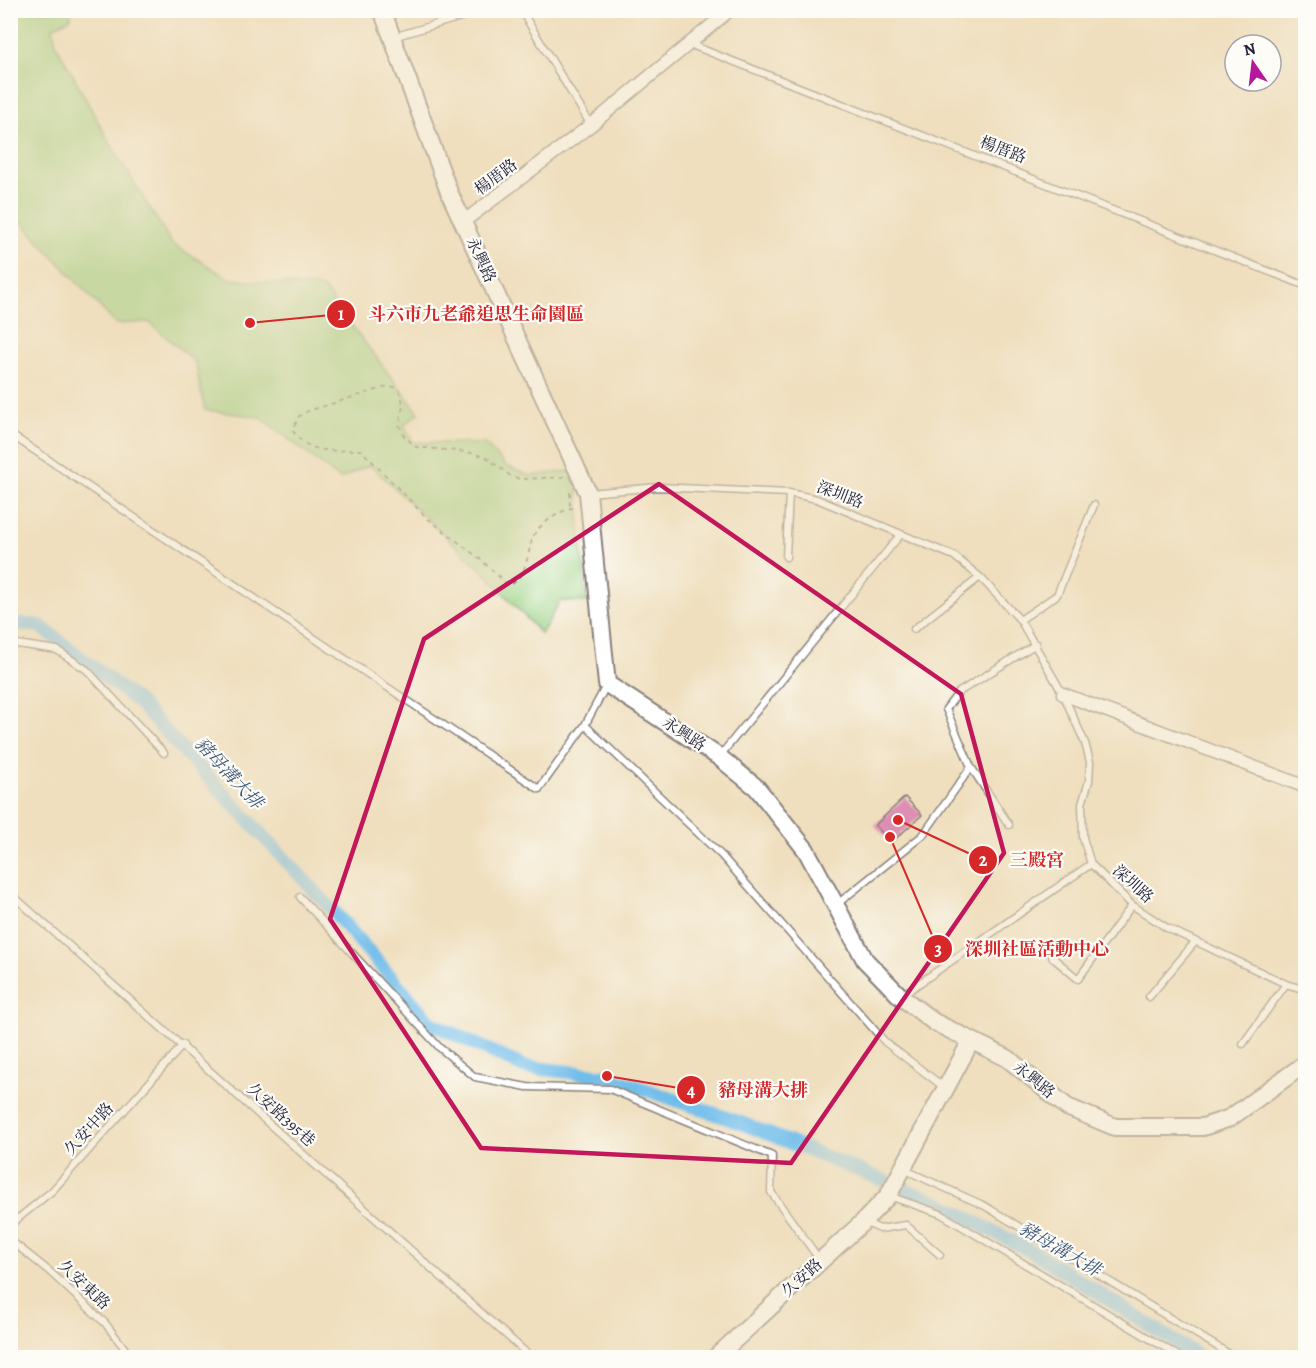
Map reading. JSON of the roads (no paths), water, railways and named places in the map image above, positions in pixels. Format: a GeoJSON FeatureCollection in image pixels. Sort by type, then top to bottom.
{"type":"FeatureCollection","features":[{"type":"Feature","properties":{"kind":"street","name":"永興路"},"geometry":{"type":"LineString","coordinates":[[382,10],[449,192],[585,485],[607,684],[719,757],[757,788],[806,850],[865,960],[900,996],[934,1022],[1006,1058],[1067,1107],[1115,1126],[1203,1127],[1230,1118],[1305,1063]]}},
{"type":"Feature","properties":{"kind":"street","name":"楊厝路"},"geometry":{"type":"LineString","coordinates":[[463,222],[591,125],[730,10]]}},
{"type":"Feature","properties":{"kind":"street"},"geometry":{"type":"LineString","coordinates":[[1063,694],[1305,787]]}},
{"type":"Feature","properties":{"kind":"street","name":"久安路"},"geometry":{"type":"LineString","coordinates":[[715,1358],[863,1222],[888,1196],[971,1041]]}},
{"type":"Feature","properties":{"kind":"lane"},"geometry":{"type":"LineString","coordinates":[[392,38],[485,10]]}},
{"type":"Feature","properties":{"kind":"lane"},"geometry":{"type":"LineString","coordinates":[[521,10],[591,125]]}},
{"type":"Feature","properties":{"kind":"lane","name":"楊厝路"},"geometry":{"type":"LineString","coordinates":[[688,44],[1305,286]]}},
{"type":"Feature","properties":{"kind":"lane"},"geometry":{"type":"LineString","coordinates":[[10,434],[539,789],[585,725],[607,684]]}},
{"type":"Feature","properties":{"kind":"lane","name":"深圳路"},"geometry":{"type":"LineString","coordinates":[[585,485],[789,493],[817,499],[954,556],[980,577],[1020,620],[1063,694],[1085,743],[1090,762],[1089,781],[1082,804],[1083,838],[1091,864],[1132,905],[1167,928],[1286,984],[1305,990]]}},
{"type":"Feature","properties":{"kind":"lane"},"geometry":{"type":"LineString","coordinates":[[786,557],[789,493]]}},
{"type":"Feature","properties":{"kind":"lane"},"geometry":{"type":"LineString","coordinates":[[1020,620],[1057,595],[1094,505]]}},
{"type":"Feature","properties":{"kind":"lane"},"geometry":{"type":"LineString","coordinates":[[719,757],[901,534]]}},
{"type":"Feature","properties":{"kind":"lane"},"geometry":{"type":"LineString","coordinates":[[914,629],[980,577]]}},
{"type":"Feature","properties":{"kind":"lane"},"geometry":{"type":"LineString","coordinates":[[10,643],[57,650],[87,670],[164,753]]}},
{"type":"Feature","properties":{"kind":"lane"},"geometry":{"type":"LineString","coordinates":[[1009,825],[971,767],[946,709],[959,692],[1036,644]]}},
{"type":"Feature","properties":{"kind":"lane"},"geometry":{"type":"LineString","coordinates":[[585,725],[721,855],[885,1042],[945,1088]]}},
{"type":"Feature","properties":{"kind":"lane"},"geometry":{"type":"LineString","coordinates":[[835,905],[923,834],[971,767]]}},
{"type":"Feature","properties":{"kind":"lane"},"geometry":{"type":"LineString","coordinates":[[900,996],[1091,864]]}},
{"type":"Feature","properties":{"kind":"lane","name":"久安路395巷"},"geometry":{"type":"LineString","coordinates":[[10,893],[532,1358]]}},
{"type":"Feature","properties":{"kind":"lane"},"geometry":{"type":"LineString","coordinates":[[300,897],[440,1048],[475,1077],[527,1088],[610,1089],[772,1156],[771,1192],[821,1261]]}},
{"type":"Feature","properties":{"kind":"lane"},"geometry":{"type":"LineString","coordinates":[[1052,957],[1078,979],[1132,905]]}},
{"type":"Feature","properties":{"kind":"lane"},"geometry":{"type":"LineString","coordinates":[[1149,997],[1195,942]]}},
{"type":"Feature","properties":{"kind":"lane"},"geometry":{"type":"LineString","coordinates":[[1243,1044],[1286,984]]}},
{"type":"Feature","properties":{"kind":"lane","name":"久安中路"},"geometry":{"type":"LineString","coordinates":[[10,1225],[52,1191],[183,1046]]}},
{"type":"Feature","properties":{"kind":"lane"},"geometry":{"type":"LineString","coordinates":[[903,1169],[985,1206],[1236,1358]]}},
{"type":"Feature","properties":{"kind":"lane"},"geometry":{"type":"LineString","coordinates":[[888,1196],[941,1214],[1182,1358]]}},
{"type":"Feature","properties":{"kind":"lane"},"geometry":{"type":"LineString","coordinates":[[863,1222],[880,1230],[906,1225],[940,1255]]}},
{"type":"Feature","properties":{"kind":"lane","name":"久安東路"},"geometry":{"type":"LineString","coordinates":[[10,1240],[49,1271],[105,1323],[132,1358]]}},
{"type":"Feature","properties":{"kind":"waterway","name":"豬母溝大排"},"geometry":{"type":"LineString","coordinates":[[10,623],[40,626],[138,702],[335,913],[431,1023],[524,1067],[607,1076],[744,1124],[939,1203],[1042,1257],[1201,1358]]}},
{"type":"Feature","properties":{"kind":"place","name":"斗六市九老爺追思生命園區"},"geometry":{"type":"Point","coordinates":[250,323]}},
{"type":"Feature","properties":{"kind":"place","name":"三殿宮"},"geometry":{"type":"Point","coordinates":[898,820]}},
{"type":"Feature","properties":{"kind":"place","name":"深圳社區活動中心"},"geometry":{"type":"Point","coordinates":[890,837]}},
{"type":"Feature","properties":{"kind":"place","name":"豬母溝大排"},"geometry":{"type":"Point","coordinates":[607,1076]}}]}
